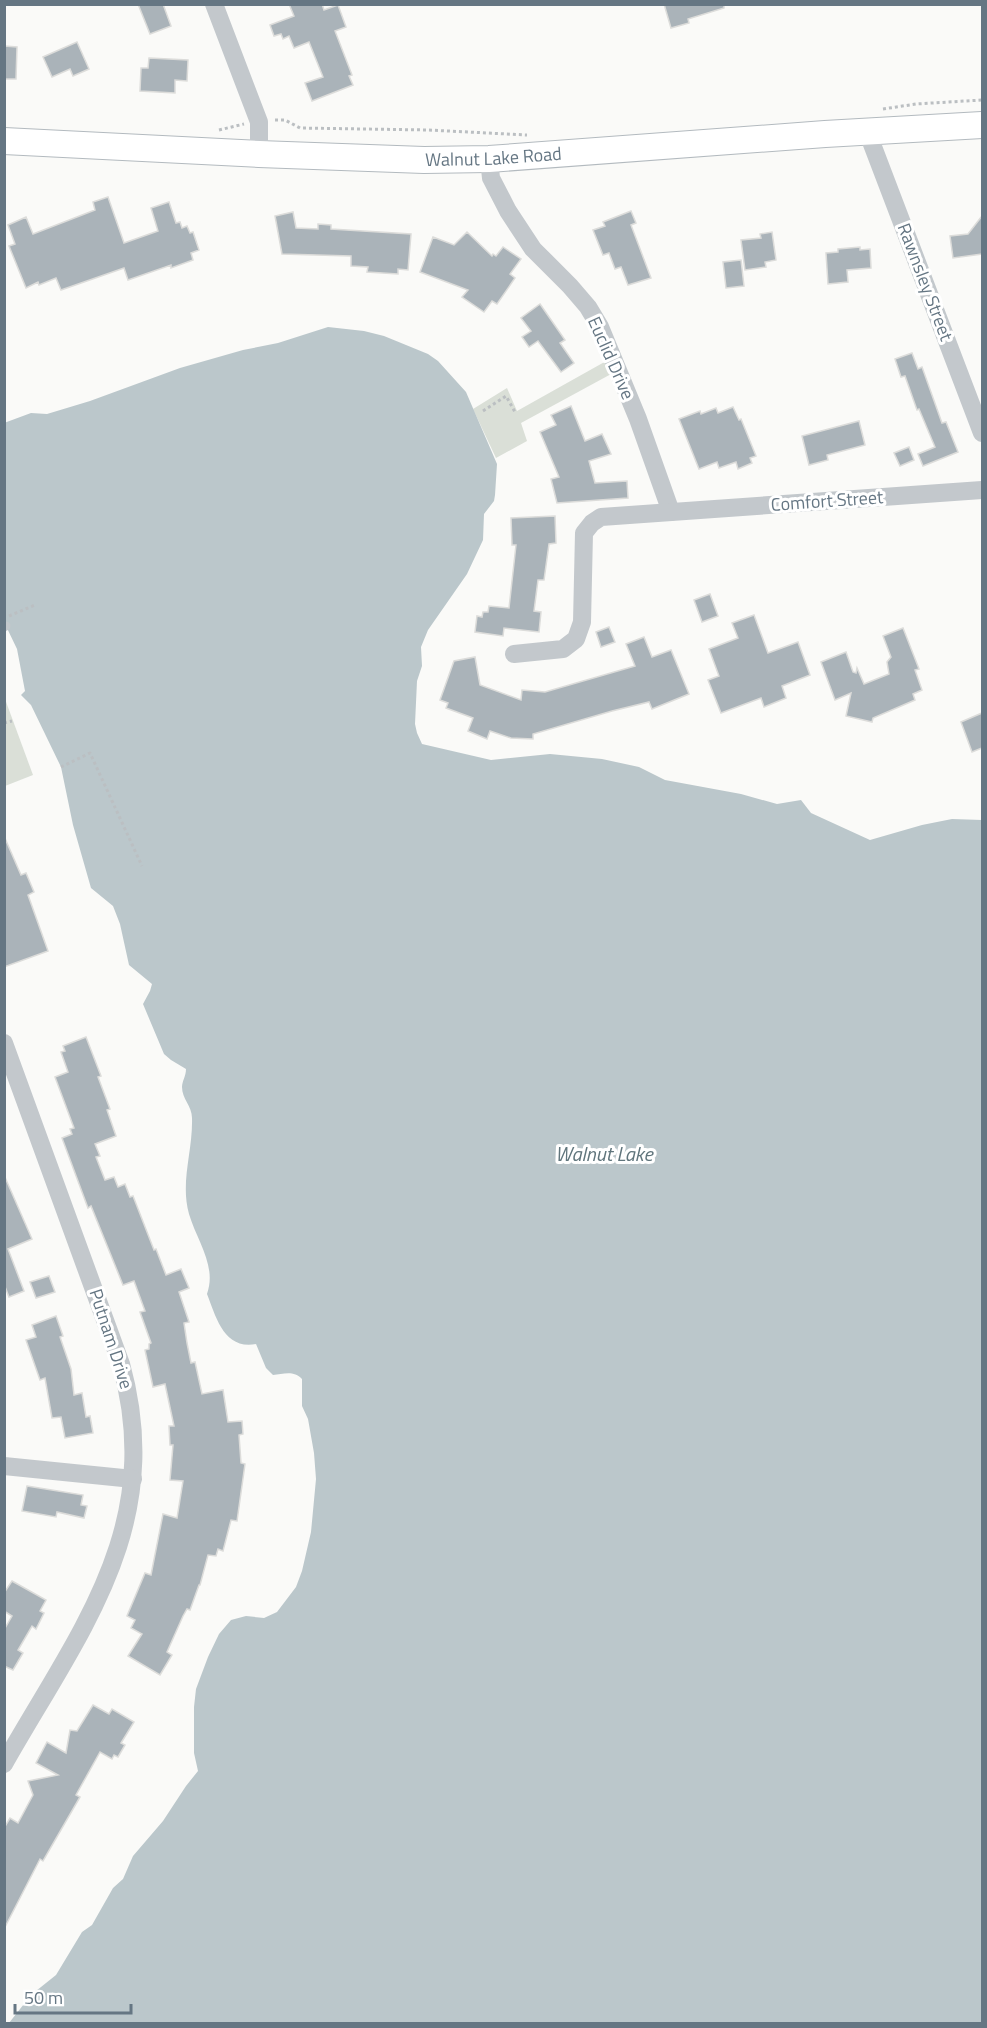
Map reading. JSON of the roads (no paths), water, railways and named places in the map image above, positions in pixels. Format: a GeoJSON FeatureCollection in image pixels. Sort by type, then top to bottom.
{"type":"FeatureCollection","features":[{"type":"Feature","properties":{"kind":"street"},"geometry":{"type":"LineString","coordinates":[[214,4],[259,122],[259,154]]}},
{"type":"Feature","properties":{"kind":"street","name":"Walnut Lake Road"},"geometry":{"type":"LineString","coordinates":[[4,141],[259,154],[424,160],[489,159],[867,131],[982,125]]}},
{"type":"Feature","properties":{"kind":"street","name":"Rawnsley Street"},"geometry":{"type":"LineString","coordinates":[[867,131],[982,433]]}},
{"type":"Feature","properties":{"kind":"street","name":"Euclid Drive"},"geometry":{"type":"LineString","coordinates":[[489,159],[491,178],[508,211],[533,249],[570,286],[600,327],[638,419],[671,512]]}},
{"type":"Feature","properties":{"kind":"street","name":"Comfort Street"},"geometry":{"type":"LineString","coordinates":[[514,654],[563,649],[576,639],[582,622],[584,533],[601,517],[982,490]]}},
{"type":"Feature","properties":{"kind":"street","name":"Putnam Drive"},"geometry":{"type":"LineString","coordinates":[[4,1043],[121,1364],[133,1429],[133,1479],[125,1527],[112,1568],[70,1650],[4,1764]]}},
{"type":"Feature","properties":{"kind":"street"},"geometry":{"type":"LineString","coordinates":[[4,1466],[133,1479]]}},
{"type":"Feature","properties":{"kind":"water","name":"Walnut Lake"},"geometry":{"type":"Polygon","coordinates":[[[328,327],[384,336],[428,354],[438,361],[466,392],[497,464],[494,501],[484,514],[483,540],[467,574],[428,630],[421,647],[422,666],[417,681],[415,724],[422,744],[491,760],[550,754],[602,759],[639,767],[665,780],[741,794],[777,804],[801,800],[811,813],[870,840],[952,819],[982,820],[982,2023],[9,2023],[31,1995],[56,1975],[82,1932],[92,1925],[113,1888],[123,1879],[133,1856],[163,1821],[198,1771],[194,1753],[194,1707],[196,1689],[208,1657],[219,1634],[231,1620],[246,1616],[264,1618],[277,1612],[296,1587],[311,1532],[316,1479],[308,1419],[302,1406],[302,1379],[292,1374],[273,1375],[266,1368],[256,1344],[245,1345],[229,1337],[218,1322],[210,1303],[207,1294],[210,1273],[208,1264],[192,1224],[187,1202],[186,1178],[192,1118],[182,1091],[186,1069],[164,1054],[143,1004],[152,984],[129,965],[120,924],[113,906],[91,888],[73,825],[61,767],[31,705],[21,695],[25,691],[17,649],[5,624],[4,423],[31,413],[47,414],[180,368],[243,350],[278,343],[328,327]]]}}]}
